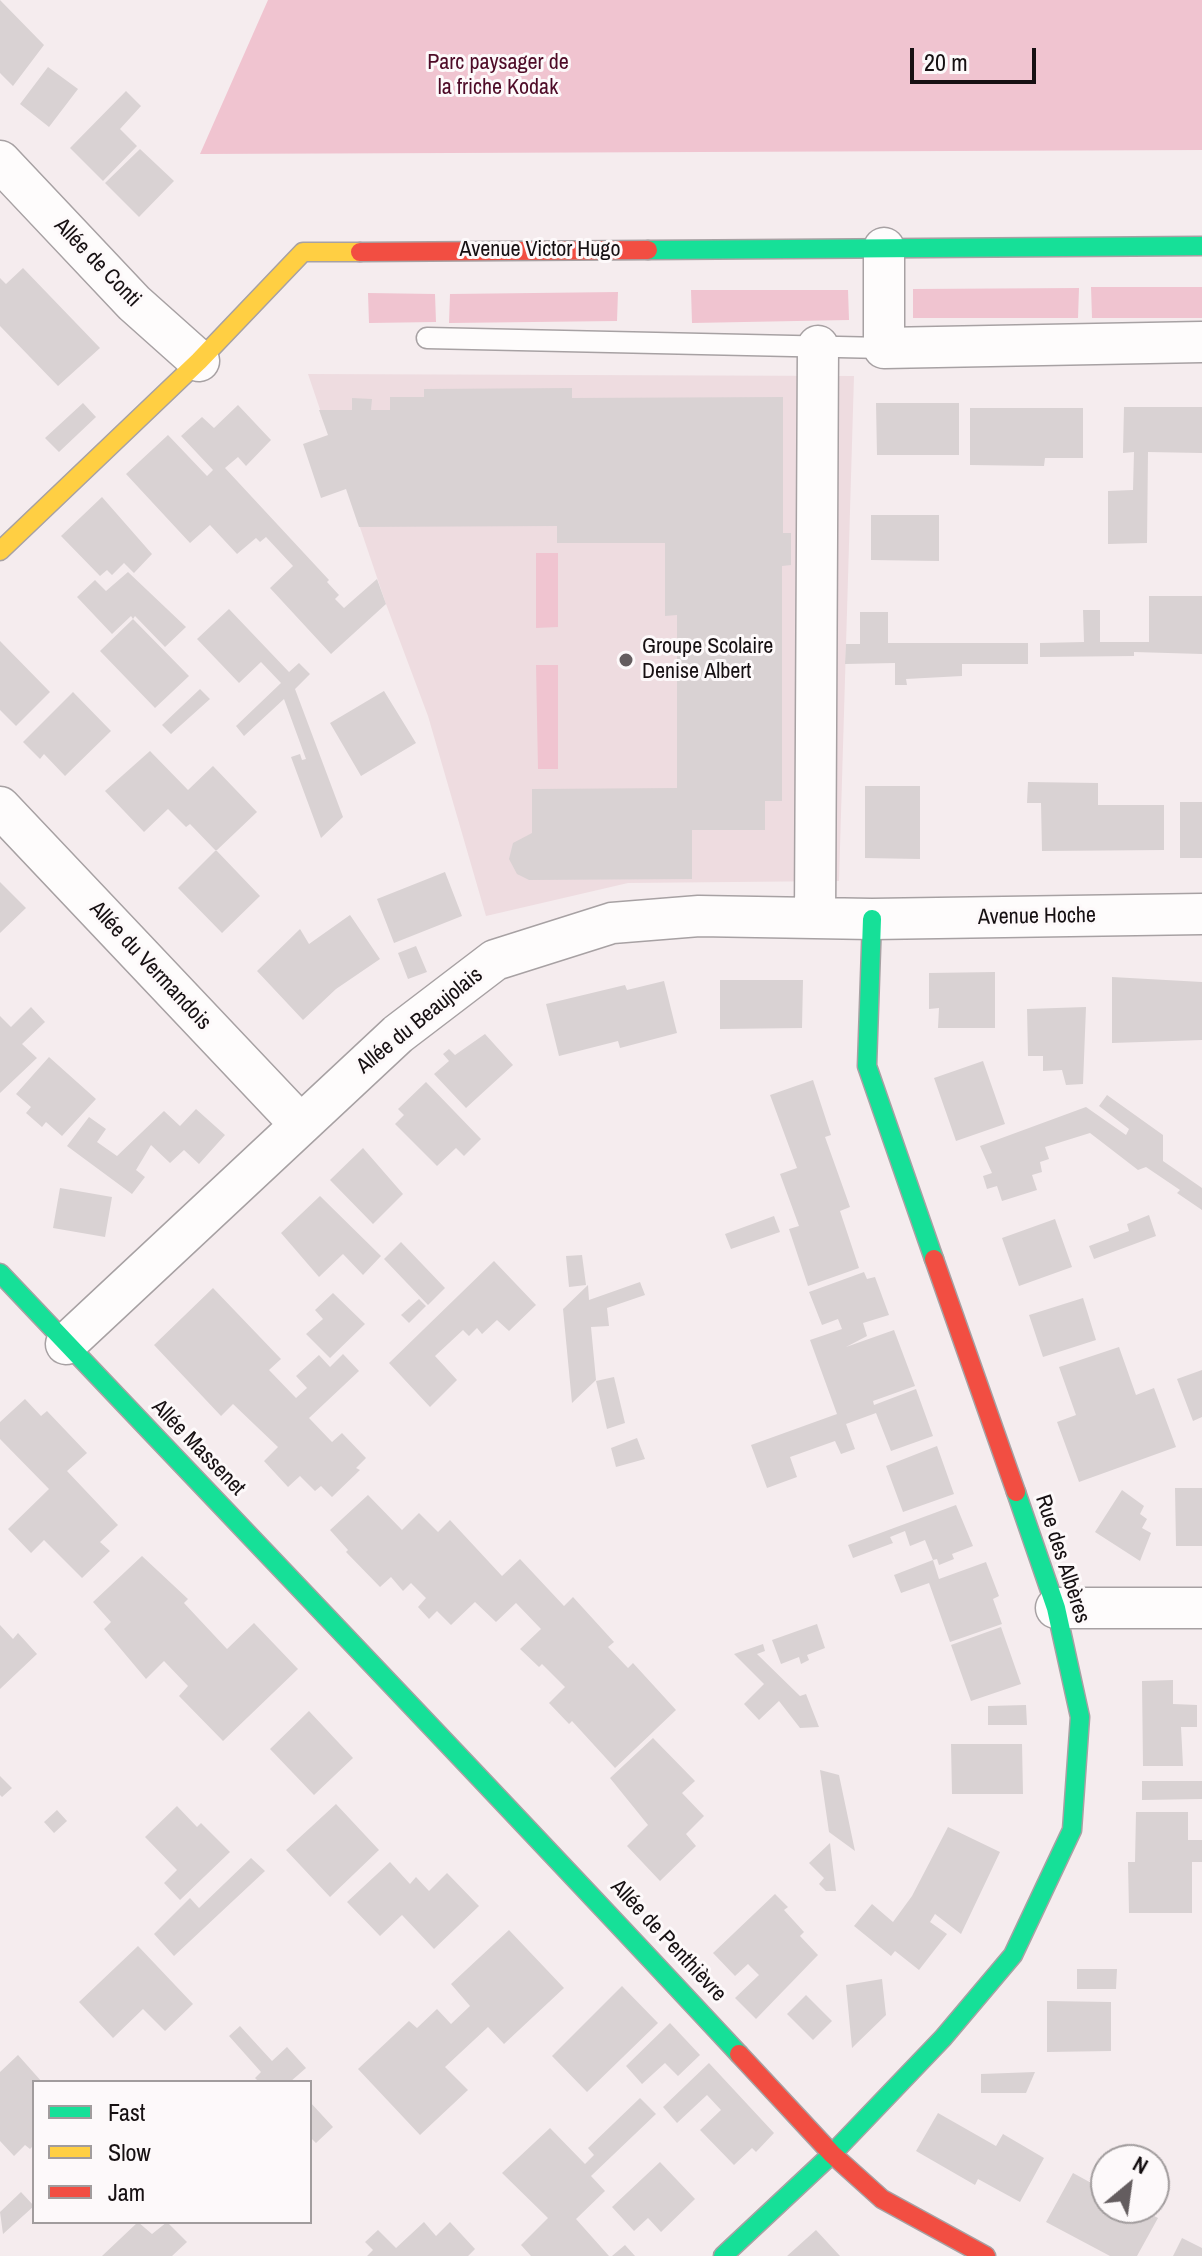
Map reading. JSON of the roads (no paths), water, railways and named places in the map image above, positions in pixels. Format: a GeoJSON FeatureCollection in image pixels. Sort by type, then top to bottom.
{"type":"FeatureCollection","features":[{"type":"Feature","properties":{"kind":"street","name":"Allée de Conti"},"geometry":{"type":"LineString","coordinates":[[0,161],[134,303],[199,361]]}},
{"type":"Feature","properties":{"kind":"street","name":"Avenue Victor Hugo"},"geometry":{"type":"LineString","coordinates":[[0,551],[199,361],[303,252],[1202,246]]}},
{"type":"Feature","properties":{"kind":"street"},"geometry":{"type":"LineString","coordinates":[[884,248],[884,348],[1202,342]]}},
{"type":"Feature","properties":{"kind":"street"},"geometry":{"type":"LineString","coordinates":[[815,916],[818,346]]}},
{"type":"Feature","properties":{"kind":"street","name":"Allée du Vermandois"},"geometry":{"type":"LineString","coordinates":[[0,807],[300,1124]]}},
{"type":"Feature","properties":{"kind":"street","name":"Avenue Hoche"},"geometry":{"type":"LineString","coordinates":[[872,919],[1202,914]]}},
{"type":"Feature","properties":{"kind":"street","name":"Allée du Beaujolais"},"geometry":{"type":"LineString","coordinates":[[66,1344],[398,1034],[495,960],[612,923],[699,916],[872,919]]}},
{"type":"Feature","properties":{"kind":"street","name":"Rue des Albères"},"geometry":{"type":"LineString","coordinates":[[832,2154],[943,2038],[1013,1955],[1072,1830],[1080,1717],[1056,1608],[867,1066],[872,919]]}},
{"type":"Feature","properties":{"kind":"street","name":"Allée Massenet"},"geometry":{"type":"LineString","coordinates":[[0,1273],[362,1656]]}},
{"type":"Feature","properties":{"kind":"street"},"geometry":{"type":"LineString","coordinates":[[1056,1608],[1202,1608]]}},
{"type":"Feature","properties":{"kind":"street","name":"Allée de Penthièvre"},"geometry":{"type":"LineString","coordinates":[[362,1656],[478,1772],[832,2154],[882,2199],[986,2256]]}},
{"type":"Feature","properties":{"kind":"street"},"geometry":{"type":"LineString","coordinates":[[723,2256],[832,2154]]}},
{"type":"Feature","properties":{"kind":"lane"},"geometry":{"type":"LineString","coordinates":[[427,338],[884,348]]}},
{"type":"Feature","properties":{"kind":"place","name":"Groupe Scolaire Denise Albert"},"geometry":{"type":"Point","coordinates":[626,660]}},
{"type":"Feature","properties":{"kind":"park label","name":"Parc paysager de la friche Kodak"},"geometry":{"type":"Point","coordinates":[498,76]}}]}
